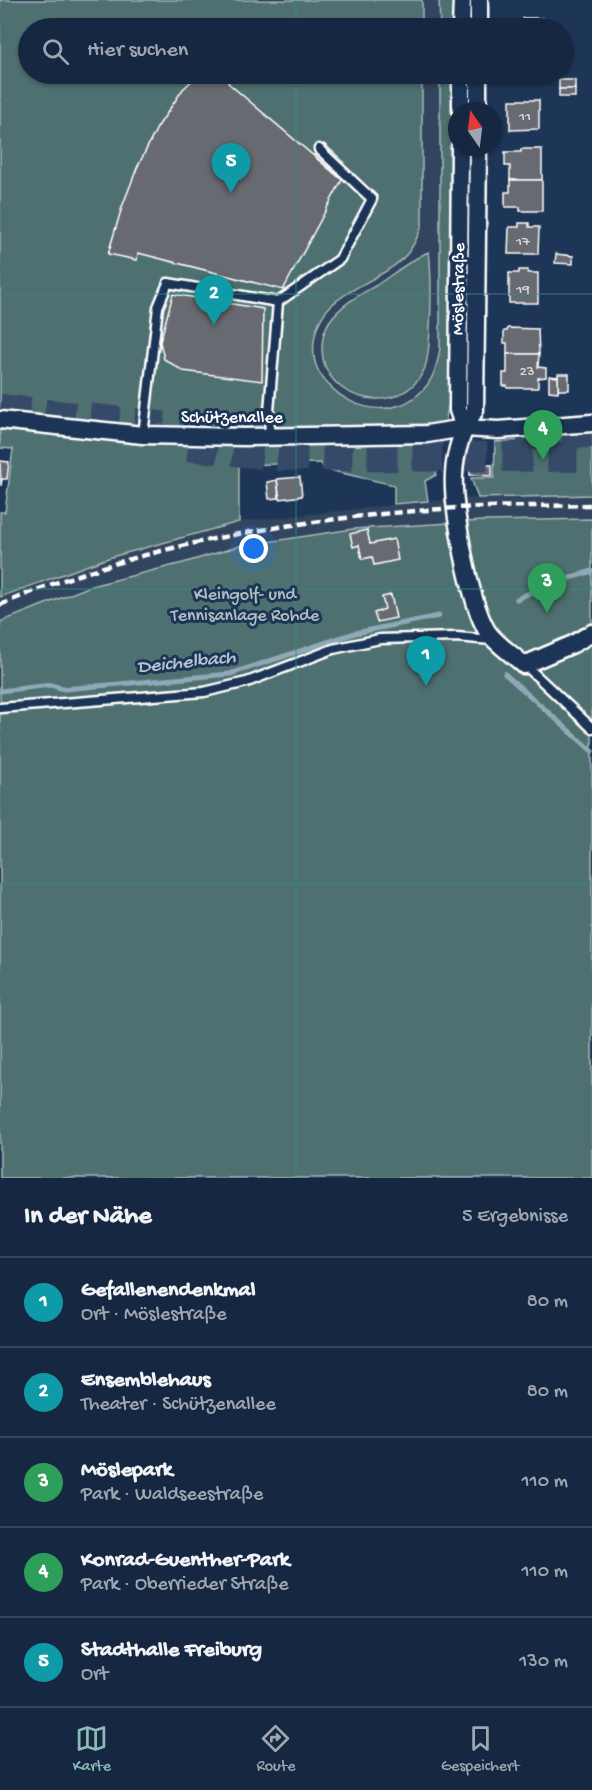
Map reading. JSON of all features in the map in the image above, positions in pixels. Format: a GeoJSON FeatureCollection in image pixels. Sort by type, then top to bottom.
{"type":"FeatureCollection","features":[{"type":"Feature","properties":{"kind":"street"},"geometry":{"type":"LineString","coordinates":[[461,18],[462,0]]}},
{"type":"Feature","properties":{"kind":"street"},"geometry":{"type":"LineString","coordinates":[[479,0],[479,18]]}},
{"type":"Feature","properties":{"kind":"street"},"geometry":{"type":"LineString","coordinates":[[461,84],[461,102]]}},
{"type":"Feature","properties":{"kind":"street"},"geometry":{"type":"LineString","coordinates":[[478,84],[478,102]]}},
{"type":"Feature","properties":{"kind":"street","name":"Möslestraße"},"geometry":{"type":"LineString","coordinates":[[460,156],[458,410],[464,428]]}},
{"type":"Feature","properties":{"kind":"street","name":"Möslestraße"},"geometry":{"type":"LineString","coordinates":[[478,156],[475,410],[464,428],[454,475],[461,537],[471,585],[481,618],[495,641]]}},
{"type":"Feature","properties":{"kind":"street","name":"Schützenallee"},"geometry":{"type":"LineString","coordinates":[[0,420],[143,435],[270,436],[427,434],[464,428],[498,430],[592,423]]}},
{"type":"Feature","properties":{"kind":"street"},"geometry":{"type":"LineString","coordinates":[[495,641],[524,665],[573,644],[592,633]]}},
{"type":"Feature","properties":{"kind":"lane"},"geometry":{"type":"LineString","coordinates":[[143,435],[158,307],[168,283],[278,302],[340,259],[372,199],[319,148]]}},
{"type":"Feature","properties":{"kind":"lane"},"geometry":{"type":"LineString","coordinates":[[270,436],[269,411],[278,302]]}},
{"type":"Feature","properties":{"kind":"lane"},"geometry":{"type":"LineString","coordinates":[[0,708],[204,692],[247,682],[333,649],[380,639],[456,638],[495,641]]}},
{"type":"Feature","properties":{"kind":"lane"},"geometry":{"type":"LineString","coordinates":[[524,665],[592,728]]}},
{"type":"Feature","properties":{"kind":"shaded area"},"geometry":{"type":"Polygon","coordinates":[[[422,0],[439,0],[440,18],[422,18],[422,0]]]}},
{"type":"Feature","properties":{"kind":"shaded area"},"geometry":{"type":"Polygon","coordinates":[[[422,84],[440,84],[440,349],[433,376],[412,399],[396,406],[361,408],[333,390],[317,369],[313,351],[315,333],[322,317],[337,299],[417,239],[422,226],[422,84]],[[429,252],[420,254],[412,262],[346,304],[329,322],[323,336],[323,360],[332,378],[343,389],[413,385],[425,368],[429,348],[429,252]]]}},
{"type":"Feature","properties":{"kind":"shaded area"},"geometry":{"type":"Polygon","coordinates":[[[592,495],[592,519],[483,521],[353,529],[240,546],[91,586],[0,622],[0,597],[108,558],[239,522],[428,501],[592,495]]]}},
{"type":"Feature","properties":{"kind":"green space"},"geometry":{"type":"Polygon","coordinates":[[[0,0],[422,0],[422,18],[18,18],[18,84],[422,84],[422,226],[416,241],[395,265],[338,300],[318,324],[314,342],[316,365],[328,384],[352,402],[365,407],[379,408],[405,403],[417,395],[428,384],[438,358],[440,349],[440,84],[456,84],[456,102],[448,102],[448,156],[457,156],[452,401],[448,407],[436,475],[425,481],[428,501],[394,504],[394,485],[324,469],[321,463],[239,465],[239,522],[108,558],[0,597],[0,512],[5,512],[13,449],[0,448],[0,0]]]}},
{"type":"Feature","properties":{"kind":"green space"},"geometry":{"type":"Polygon","coordinates":[[[439,0],[456,0],[456,18],[440,18],[439,0]]]}},
{"type":"Feature","properties":{"kind":"green space"},"geometry":{"type":"Polygon","coordinates":[[[429,252],[430,331],[424,370],[413,385],[398,395],[382,399],[364,398],[348,392],[335,382],[325,367],[322,346],[329,322],[350,301],[429,252]]]}},
{"type":"Feature","properties":{"kind":"green space"},"geometry":{"type":"Polygon","coordinates":[[[592,435],[592,495],[478,498],[471,478],[494,478],[495,442],[592,435]]]}},
{"type":"Feature","properties":{"kind":"green space","name":"Kleingolf- und Tennisanlage Rohde"},"geometry":{"type":"Polygon","coordinates":[[[592,519],[592,1178],[0,1178],[0,622],[91,586],[240,546],[353,529],[483,521],[592,519]]]}},
{"type":"Feature","properties":{"kind":"building"},"geometry":{"type":"Polygon","coordinates":[[[575,80],[575,89],[559,89],[559,84],[574,84],[575,80]]]}},
{"type":"Feature","properties":{"kind":"building"},"geometry":{"type":"Polygon","coordinates":[[[188,84],[229,84],[342,180],[283,290],[138,253],[137,260],[108,254],[137,168],[157,128],[188,84]]]}},
{"type":"Feature","properties":{"kind":"building"},"geometry":{"type":"Polygon","coordinates":[[[559,89],[575,89],[575,97],[559,97],[559,89]]]}},
{"type":"Feature","properties":{"kind":"building"},"geometry":{"type":"Polygon","coordinates":[[[510,100],[539,100],[539,129],[510,130],[510,100]]]}},
{"type":"Feature","properties":{"kind":"building"},"geometry":{"type":"Polygon","coordinates":[[[324,144],[344,162],[334,173],[314,155],[324,144]]]}},
{"type":"Feature","properties":{"kind":"building"},"geometry":{"type":"Polygon","coordinates":[[[521,149],[542,149],[542,180],[510,180],[510,166],[505,166],[505,152],[521,152],[521,149]]]}},
{"type":"Feature","properties":{"kind":"building"},"geometry":{"type":"Polygon","coordinates":[[[510,180],[542,180],[542,211],[520,211],[520,207],[505,207],[505,192],[510,192],[510,180]]]}},
{"type":"Feature","properties":{"kind":"building"},"geometry":{"type":"Polygon","coordinates":[[[519,223],[529,223],[529,227],[539,227],[538,254],[508,254],[509,227],[519,227],[519,223]]]}},
{"type":"Feature","properties":{"kind":"building"},"geometry":{"type":"Polygon","coordinates":[[[556,254],[573,256],[573,264],[555,263],[556,254]]]}},
{"type":"Feature","properties":{"kind":"building"},"geometry":{"type":"Polygon","coordinates":[[[519,270],[538,273],[538,303],[509,303],[509,273],[519,273],[519,270]]]}},
{"type":"Feature","properties":{"kind":"building"},"geometry":{"type":"Polygon","coordinates":[[[173,294],[263,309],[262,381],[183,371],[164,359],[160,342],[173,294]]]}},
{"type":"Feature","properties":{"kind":"building"},"geometry":{"type":"Polygon","coordinates":[[[508,328],[538,329],[539,354],[507,354],[504,331],[508,328]]]}},
{"type":"Feature","properties":{"kind":"building"},"geometry":{"type":"Polygon","coordinates":[[[507,354],[539,354],[538,367],[546,368],[546,377],[538,378],[538,388],[503,386],[503,373],[507,373],[507,354]]]}},
{"type":"Feature","properties":{"kind":"building"},"geometry":{"type":"Polygon","coordinates":[[[558,374],[569,374],[569,390],[558,390],[558,374]]]}},
{"type":"Feature","properties":{"kind":"building"},"geometry":{"type":"Polygon","coordinates":[[[549,376],[558,377],[558,392],[549,391],[549,376]]]}},
{"type":"Feature","properties":{"kind":"building"},"geometry":{"type":"Polygon","coordinates":[[[0,461],[9,462],[7,479],[2,479],[1,486],[0,461]]]}},
{"type":"Feature","properties":{"kind":"building"},"geometry":{"type":"Polygon","coordinates":[[[470,465],[492,465],[492,476],[470,475],[470,465]]]}},
{"type":"Feature","properties":{"kind":"building"},"geometry":{"type":"Polygon","coordinates":[[[300,477],[302,496],[280,499],[277,479],[300,477]]]}},
{"type":"Feature","properties":{"kind":"building"},"geometry":{"type":"Polygon","coordinates":[[[277,480],[279,498],[269,499],[267,482],[277,480]]]}},
{"type":"Feature","properties":{"kind":"building"},"geometry":{"type":"Polygon","coordinates":[[[367,530],[370,544],[394,539],[398,560],[374,565],[372,557],[362,559],[359,545],[353,547],[350,534],[367,530]]]}},
{"type":"Feature","properties":{"kind":"building"},"geometry":{"type":"Polygon","coordinates":[[[391,595],[396,618],[377,622],[374,613],[385,609],[382,597],[391,595]]]}},
{"type":"Feature","properties":{"kind":"waterway"},"geometry":{"type":"LineString","coordinates":[[517,599],[542,587],[592,571]]}},
{"type":"Feature","properties":{"kind":"waterway","name":"Deichelbach"},"geometry":{"type":"LineString","coordinates":[[0,691],[51,685],[64,689],[230,674],[355,633],[439,616]]}},
{"type":"Feature","properties":{"kind":"waterway"},"geometry":{"type":"LineString","coordinates":[[505,674],[592,751]]}},
{"type":"Feature","properties":{"kind":"tunnel"},"geometry":{"type":"LineString","coordinates":[[0,409],[217,432]]}},
{"type":"Feature","properties":{"kind":"tunnel"},"geometry":{"type":"LineString","coordinates":[[517,435],[592,433]]}},
{"type":"Feature","properties":{"kind":"tunnel"},"geometry":{"type":"LineString","coordinates":[[188,446],[281,456],[592,457]]}},
{"type":"Feature","properties":{"kind":"railway"},"geometry":{"type":"LineString","coordinates":[[0,605],[54,583],[110,565],[224,537],[281,527],[398,512],[456,508],[592,505]]}},
{"type":"Feature","properties":{"kind":"place","name":"Stadthalle Freiburg"},"geometry":{"type":"Point","coordinates":[231,193]}},
{"type":"Feature","properties":{"kind":"place","name":"Ensemblehaus"},"geometry":{"type":"Point","coordinates":[214,325]}},
{"type":"Feature","properties":{"kind":"place","name":"Konrad-Guenther-Park"},"geometry":{"type":"Point","coordinates":[543,460]}},
{"type":"Feature","properties":{"kind":"place","name":"Möslepark"},"geometry":{"type":"Point","coordinates":[547,613]}},
{"type":"Feature","properties":{"kind":"place","name":"Gefallenendenkmal"},"geometry":{"type":"Point","coordinates":[426,686]}}]}
